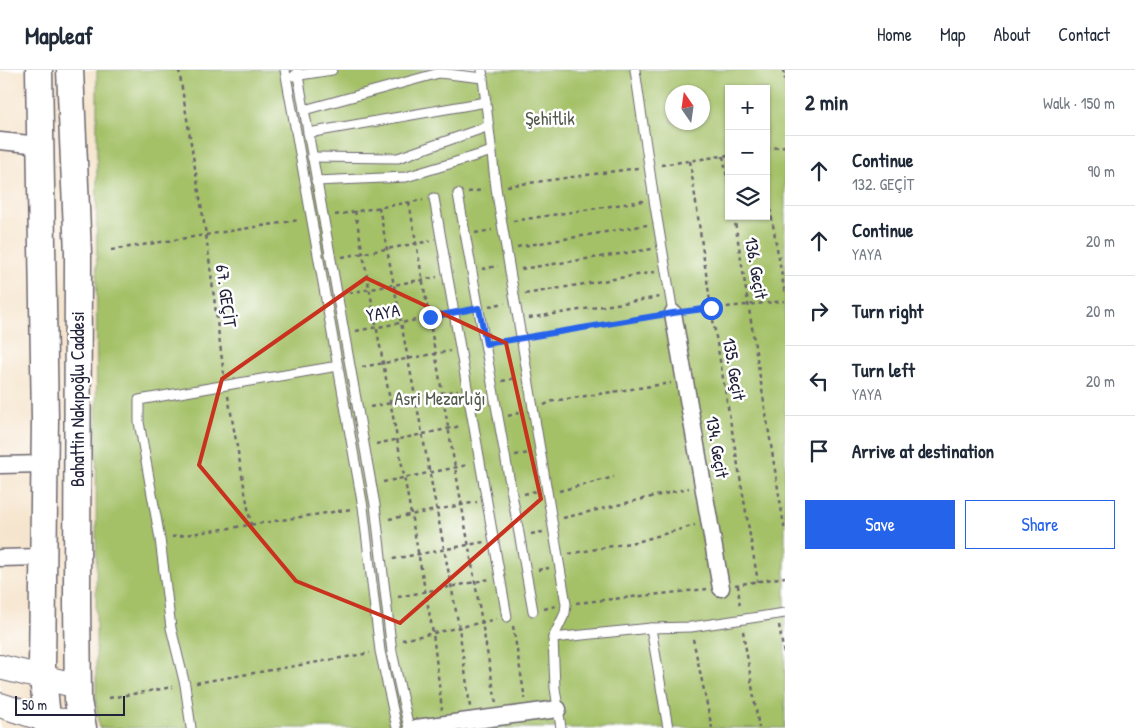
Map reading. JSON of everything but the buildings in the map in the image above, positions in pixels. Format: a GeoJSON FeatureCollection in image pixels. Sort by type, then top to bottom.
{"type":"FeatureCollection","features":[{"type":"Feature","properties":{"kind":"main road","name":"Bahattin Nakıpoğlu Caddesi"},"geometry":{"type":"LineString","coordinates":[[39,70],[44,464],[43,678],[48,724]]}},
{"type":"Feature","properties":{"kind":"main road","name":"Bahattin Nakıpoğlu Caddesi"},"geometry":{"type":"LineString","coordinates":[[70,70],[78,254],[77,583],[78,686],[82,725]]}},
{"type":"Feature","properties":{"kind":"main road"},"geometry":{"type":"LineString","coordinates":[[0,668],[78,686]]}},
{"type":"Feature","properties":{"kind":"main road"},"geometry":{"type":"LineString","coordinates":[[0,705],[48,724],[82,725]]}},
{"type":"Feature","properties":{"kind":"street"},"geometry":{"type":"LineString","coordinates":[[0,141],[40,145]]}},
{"type":"Feature","properties":{"kind":"street","name":"134. Geçit"},"geometry":{"type":"LineString","coordinates":[[673,313],[721,588]]}},
{"type":"Feature","properties":{"kind":"street"},"geometry":{"type":"LineString","coordinates":[[0,464],[44,464]]}},
{"type":"Feature","properties":{"kind":"street"},"geometry":{"type":"LineString","coordinates":[[0,558],[43,557]]}},
{"type":"Feature","properties":{"kind":"street"},"geometry":{"type":"LineString","coordinates":[[416,728],[558,709]]}},
{"type":"Feature","properties":{"kind":"lane"},"geometry":{"type":"LineString","coordinates":[[332,70],[286,74],[310,218],[363,507],[380,651],[397,728]]}},
{"type":"Feature","properties":{"kind":"lane"},"geometry":{"type":"LineString","coordinates":[[635,70],[673,313]]}},
{"type":"Feature","properties":{"kind":"lane"},"geometry":{"type":"LineString","coordinates":[[298,73],[372,484],[392,652],[409,728]]}},
{"type":"Feature","properties":{"kind":"lane"},"geometry":{"type":"LineString","coordinates":[[304,110],[439,73],[483,74],[496,188],[566,604],[565,613],[553,638],[554,688],[561,728]]}},
{"type":"Feature","properties":{"kind":"lane"},"geometry":{"type":"LineString","coordinates":[[308,133],[486,102]]}},
{"type":"Feature","properties":{"kind":"lane"},"geometry":{"type":"LineString","coordinates":[[312,157],[398,158],[489,126]]}},
{"type":"Feature","properties":{"kind":"lane"},"geometry":{"type":"LineString","coordinates":[[316,181],[406,177],[492,152]]}},
{"type":"Feature","properties":{"kind":"lane"},"geometry":{"type":"LineString","coordinates":[[458,194],[533,611]]}},
{"type":"Feature","properties":{"kind":"lane"},"geometry":{"type":"LineString","coordinates":[[434,198],[507,617]]}},
{"type":"Feature","properties":{"kind":"lane"},"geometry":{"type":"LineString","coordinates":[[191,728],[185,685],[170,628],[160,539],[139,422],[139,400],[338,366]]}},
{"type":"Feature","properties":{"kind":"lane"},"geometry":{"type":"LineString","coordinates":[[553,638],[651,628],[691,627],[781,613]]}},
{"type":"Feature","properties":{"kind":"lane"},"geometry":{"type":"LineString","coordinates":[[651,628],[668,728]]}},
{"type":"Feature","properties":{"kind":"path","name":"67. GEÇİT"},"geometry":{"type":"LineString","coordinates":[[179,70],[206,235],[226,385],[251,525]]}},
{"type":"Feature","properties":{"kind":"path"},"geometry":{"type":"LineString","coordinates":[[783,70],[785,80]]}},
{"type":"Feature","properties":{"kind":"path"},"geometry":{"type":"LineString","coordinates":[[770,148],[785,146]]}},
{"type":"Feature","properties":{"kind":"path"},"geometry":{"type":"LineString","coordinates":[[458,194],[723,156],[727,175]]}},
{"type":"Feature","properties":{"kind":"path","name":"135. Geçit"},"geometry":{"type":"LineString","coordinates":[[690,161],[711,308],[758,582]]}},
{"type":"Feature","properties":{"kind":"path"},"geometry":{"type":"LineString","coordinates":[[323,216],[434,198]]}},
{"type":"Feature","properties":{"kind":"path"},"geometry":{"type":"LineString","coordinates":[[466,234],[654,200]]}},
{"type":"Feature","properties":{"kind":"path"},"geometry":{"type":"LineString","coordinates":[[409,202],[498,717]]}},
{"type":"Feature","properties":{"kind":"path"},"geometry":{"type":"LineString","coordinates":[[379,207],[452,587],[472,721]]}},
{"type":"Feature","properties":{"kind":"path"},"geometry":{"type":"LineString","coordinates":[[770,208],[785,294]]}},
{"type":"Feature","properties":{"kind":"path"},"geometry":{"type":"LineString","coordinates":[[355,211],[433,633],[444,725]]}},
{"type":"Feature","properties":{"kind":"path"},"geometry":{"type":"LineString","coordinates":[[111,250],[310,218]]}},
{"type":"Feature","properties":{"kind":"path","name":"136. Geçit"},"geometry":{"type":"LineString","coordinates":[[735,220],[785,532]]}},
{"type":"Feature","properties":{"kind":"path"},"geometry":{"type":"LineString","coordinates":[[506,249],[658,223]]}},
{"type":"Feature","properties":{"kind":"path"},"geometry":{"type":"LineString","coordinates":[[331,259],[441,239]]}},
{"type":"Feature","properties":{"kind":"path"},"geometry":{"type":"LineString","coordinates":[[472,271],[509,268],[662,247]]}},
{"type":"Feature","properties":{"kind":"path"},"geometry":{"type":"LineString","coordinates":[[479,308],[514,299],[666,270]]}},
{"type":"Feature","properties":{"kind":"path"},"geometry":{"type":"LineString","coordinates":[[338,296],[447,275]]}},
{"type":"Feature","properties":{"kind":"path"},"geometry":{"type":"LineString","coordinates":[[518,320],[670,295]]}},
{"type":"Feature","properties":{"kind":"path"},"geometry":{"type":"LineString","coordinates":[[486,344],[673,313],[785,300]]}},
{"type":"Feature","properties":{"kind":"path","name":"YAYA"},"geometry":{"type":"LineString","coordinates":[[345,333],[454,313]]}},
{"type":"Feature","properties":{"kind":"path"},"geometry":{"type":"LineString","coordinates":[[351,369],[460,349]]}},
{"type":"Feature","properties":{"kind":"path"},"geometry":{"type":"LineString","coordinates":[[492,383],[527,376]]}},
{"type":"Feature","properties":{"kind":"path"},"geometry":{"type":"LineString","coordinates":[[611,391],[685,381]]}},
{"type":"Feature","properties":{"kind":"path"},"geometry":{"type":"LineString","coordinates":[[358,409],[467,388]]}},
{"type":"Feature","properties":{"kind":"path"},"geometry":{"type":"LineString","coordinates":[[505,457],[540,451]]}},
{"type":"Feature","properties":{"kind":"path"},"geometry":{"type":"LineString","coordinates":[[372,484],[480,462]]}},
{"type":"Feature","properties":{"kind":"path"},"geometry":{"type":"LineString","coordinates":[[512,496],[547,492],[614,477]]}},
{"type":"Feature","properties":{"kind":"path"},"geometry":{"type":"LineString","coordinates":[[519,536],[553,525],[703,485]]}},
{"type":"Feature","properties":{"kind":"path"},"geometry":{"type":"LineString","coordinates":[[377,521],[487,500]]}},
{"type":"Feature","properties":{"kind":"path"},"geometry":{"type":"LineString","coordinates":[[160,539],[363,507]]}},
{"type":"Feature","properties":{"kind":"path"},"geometry":{"type":"LineString","coordinates":[[558,556],[640,541],[709,521]]}},
{"type":"Feature","properties":{"kind":"path"},"geometry":{"type":"LineString","coordinates":[[382,561],[494,540]]}},
{"type":"Feature","properties":{"kind":"path"},"geometry":{"type":"LineString","coordinates":[[526,573],[560,566]]}},
{"type":"Feature","properties":{"kind":"path"},"geometry":{"type":"LineString","coordinates":[[533,611],[566,604],[721,588],[785,577]]}},
{"type":"Feature","properties":{"kind":"path"},"geometry":{"type":"LineString","coordinates":[[386,599],[500,578]]}},
{"type":"Feature","properties":{"kind":"path"},"geometry":{"type":"LineString","coordinates":[[738,585],[741,620],[760,728]]}},
{"type":"Feature","properties":{"kind":"path"},"geometry":{"type":"LineString","coordinates":[[781,613],[785,660]]}},
{"type":"Feature","properties":{"kind":"path"},"geometry":{"type":"LineString","coordinates":[[391,642],[512,616],[527,713]]}},
{"type":"Feature","properties":{"kind":"path"},"geometry":{"type":"LineString","coordinates":[[691,627],[712,728]]}},
{"type":"Feature","properties":{"kind":"path"},"geometry":{"type":"LineString","coordinates":[[109,698],[380,651]]}},
{"type":"Feature","properties":{"kind":"highlighted area"},"geometry":{"type":"Polygon","coordinates":[[[366,278],[506,343],[541,499],[400,623],[296,581],[199,465],[222,379],[366,278]]]}},
{"type":"Feature","properties":{"kind":"green space","name":"Asri Mezarlığı"},"geometry":{"type":"Polygon","coordinates":[[[97,70],[785,70],[785,728],[99,728],[96,703],[97,70]]]}},
{"type":"Feature","properties":{"kind":"route"},"geometry":{"type":"LineString","coordinates":[[430,317],[479,308],[486,344],[711,308]]}},
{"type":"Feature","properties":{"kind":"park label","name":"Şehitlik"},"geometry":{"type":"Point","coordinates":[550,119]}}]}
